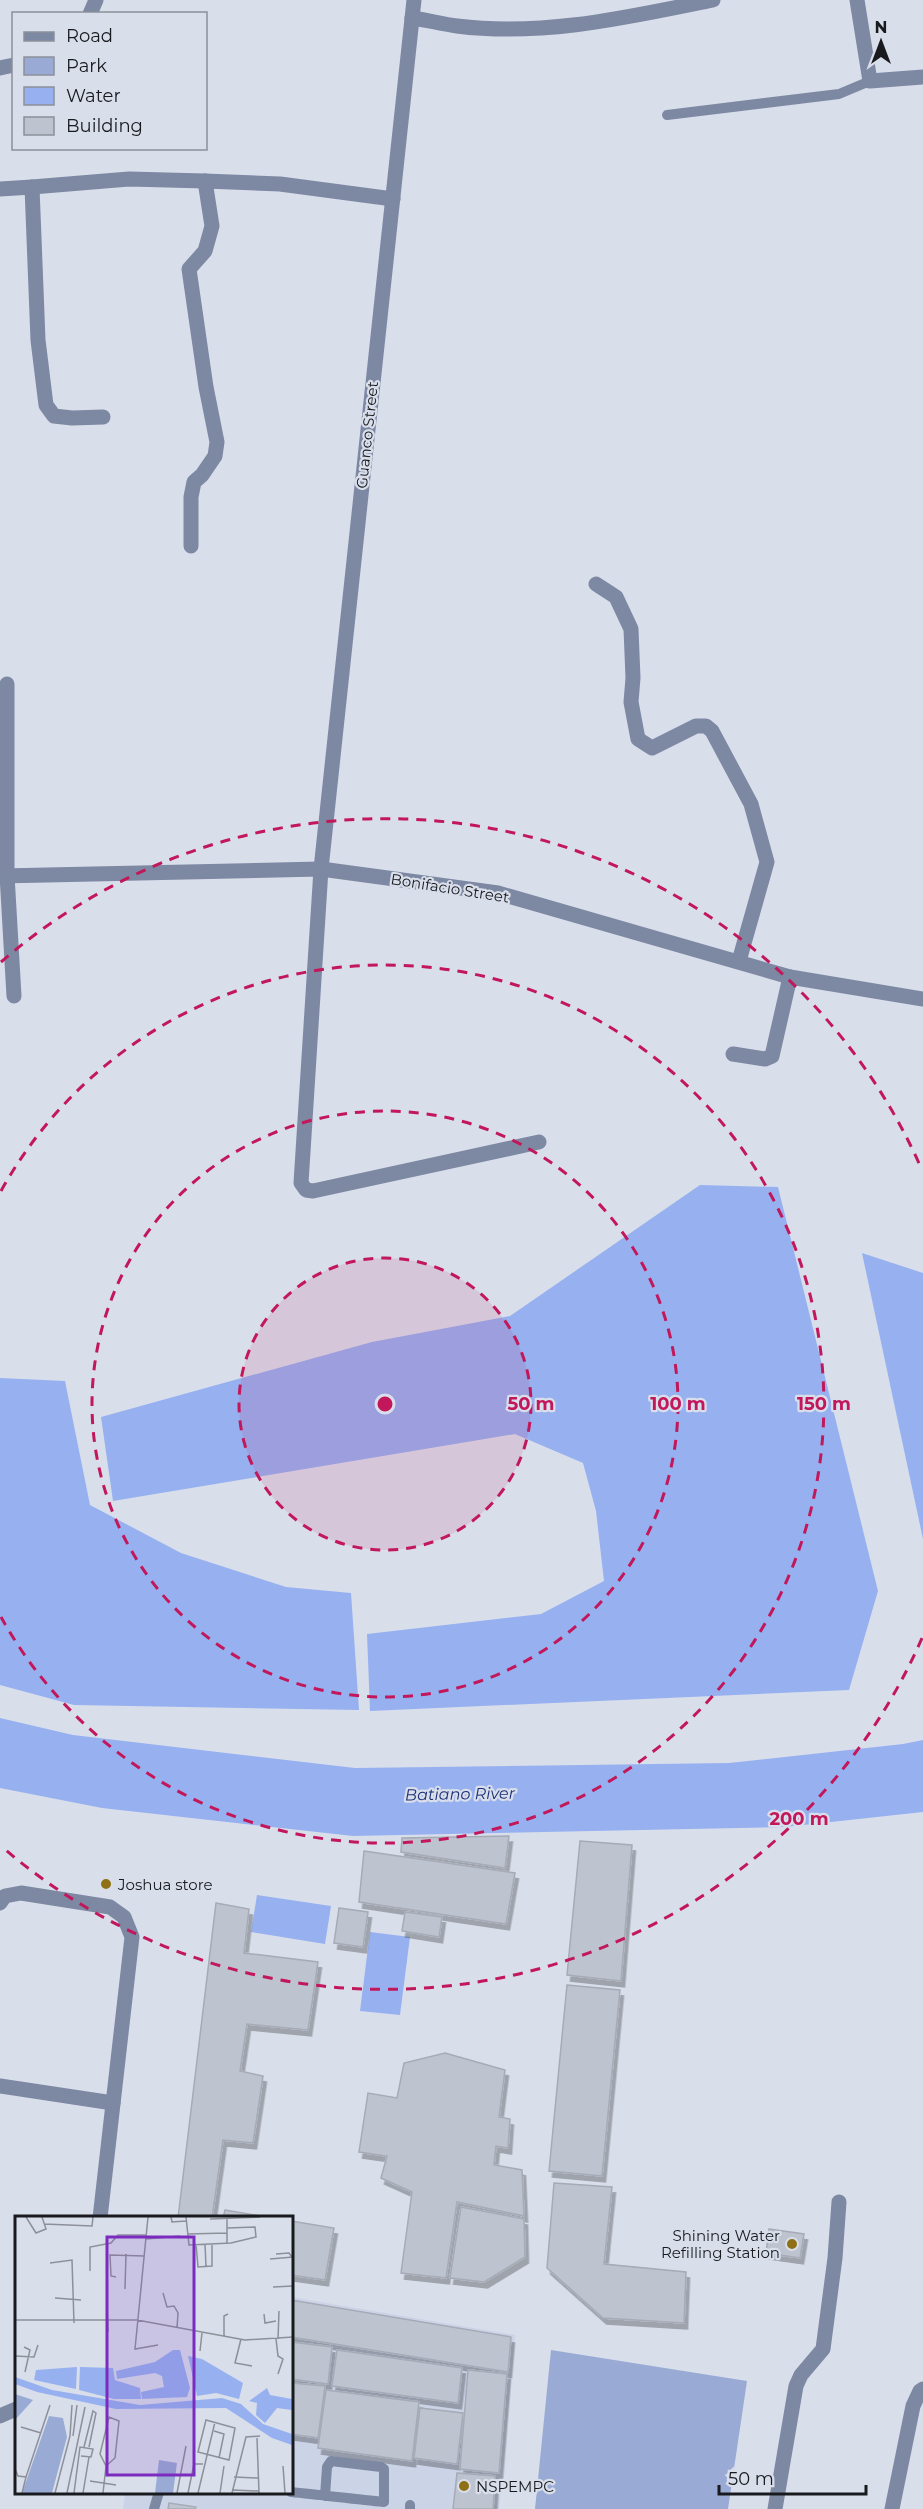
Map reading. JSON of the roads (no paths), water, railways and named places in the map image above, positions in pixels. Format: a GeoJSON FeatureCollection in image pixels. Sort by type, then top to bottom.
{"type":"FeatureCollection","features":[{"type":"Feature","properties":{"kind":"street","name":"Guanco Street"},"geometry":{"type":"LineString","coordinates":[[414,0],[321,869],[303,1187],[313,1191],[539,1142]]}},
{"type":"Feature","properties":{"kind":"street"},"geometry":{"type":"LineString","coordinates":[[412,18],[458,26],[529,29],[579,25],[713,0]]}},
{"type":"Feature","properties":{"kind":"street"},"geometry":{"type":"LineString","coordinates":[[857,0],[870,81],[923,77]]}},
{"type":"Feature","properties":{"kind":"street"},"geometry":{"type":"LineString","coordinates":[[0,189],[129,179],[280,184],[393,199]]}},
{"type":"Feature","properties":{"kind":"street"},"geometry":{"type":"LineString","coordinates":[[191,546],[191,497],[194,482],[202,475],[215,456],[217,442],[206,387],[189,269],[205,250],[212,226],[205,181]]}},
{"type":"Feature","properties":{"kind":"street"},"geometry":{"type":"LineString","coordinates":[[32,187],[38,340],[46,405],[54,416],[103,417]]}},
{"type":"Feature","properties":{"kind":"street"},"geometry":{"type":"LineString","coordinates":[[596,584],[616,597],[631,629],[633,678],[631,702],[638,739],[652,748],[696,726],[706,726],[712,731],[751,804],[767,862],[739,961]]}},
{"type":"Feature","properties":{"kind":"street"},"geometry":{"type":"LineString","coordinates":[[7,684],[4,876],[14,996]]}},
{"type":"Feature","properties":{"kind":"street","name":"Bonifacio Street"},"geometry":{"type":"LineString","coordinates":[[4,876],[321,869],[498,893],[790,977],[923,999]]}},
{"type":"Feature","properties":{"kind":"street"},"geometry":{"type":"LineString","coordinates":[[733,1054],[765,1059],[772,1056],[790,977]]}},
{"type":"Feature","properties":{"kind":"street"},"geometry":{"type":"LineString","coordinates":[[0,1903],[5,1896],[21,1893],[110,1907],[124,1917],[132,1937],[100,2216]]}},
{"type":"Feature","properties":{"kind":"street"},"geometry":{"type":"LineString","coordinates":[[0,2086],[113,2103]]}},
{"type":"Feature","properties":{"kind":"street"},"geometry":{"type":"LineString","coordinates":[[775,2509],[796,2386],[801,2375],[823,2349],[835,2258],[839,2202]]}},
{"type":"Feature","properties":{"kind":"street"},"geometry":{"type":"LineString","coordinates":[[892,2509],[913,2406],[923,2389]]}},
{"type":"Feature","properties":{"kind":"street"},"geometry":{"type":"LineString","coordinates":[[0,2416],[15,2409]]}},
{"type":"Feature","properties":{"kind":"lane"},"geometry":{"type":"LineString","coordinates":[[668,116],[838,94],[870,81]]}},
{"type":"Feature","properties":{"kind":"lane"},"geometry":{"type":"LineString","coordinates":[[292,2492],[325,2496],[384,2502],[384,2469],[331,2461],[327,2467],[325,2496]]}},
{"type":"Feature","properties":{"kind":"lane"},"geometry":{"type":"LineString","coordinates":[[154,2509],[159,2494]]}},
{"type":"Feature","properties":{"kind":"water"},"geometry":{"type":"Polygon","coordinates":[[[700,1185],[778,1187],[878,1591],[849,1690],[370,1711],[367,1634],[541,1614],[604,1581],[596,1511],[583,1463],[515,1434],[113,1501],[101,1417],[372,1342],[510,1316],[700,1185]]]}},
{"type":"Feature","properties":{"kind":"water"},"geometry":{"type":"Polygon","coordinates":[[[862,1253],[923,1273],[923,1539],[862,1253]]]}},
{"type":"Feature","properties":{"kind":"water"},"geometry":{"type":"Polygon","coordinates":[[[0,1378],[65,1381],[90,1505],[181,1553],[286,1587],[351,1593],[359,1710],[74,1705],[0,1685],[0,1378]]]}},
{"type":"Feature","properties":{"kind":"water","name":"Batiano River"},"geometry":{"type":"Polygon","coordinates":[[[0,1718],[73,1735],[355,1768],[729,1763],[923,1740],[923,1812],[785,1827],[353,1836],[102,1808],[0,1788],[0,1718]]]}},
{"type":"Feature","properties":{"kind":"water"},"geometry":{"type":"Polygon","coordinates":[[[257,1895],[331,1906],[325,1944],[251,1932],[257,1895]]]}},
{"type":"Feature","properties":{"kind":"water"},"geometry":{"type":"Polygon","coordinates":[[[370,1932],[410,1937],[400,2015],[360,2011],[370,1932]]]}},
{"type":"Feature","properties":{"kind":"place","name":"Joshua store"},"geometry":{"type":"Point","coordinates":[106,1884]}},
{"type":"Feature","properties":{"kind":"place","name":"Shining Water Refilling Station"},"geometry":{"type":"Point","coordinates":[792,2244]}},
{"type":"Feature","properties":{"kind":"place","name":"NSPEMPC"},"geometry":{"type":"Point","coordinates":[464,2486]}}]}
